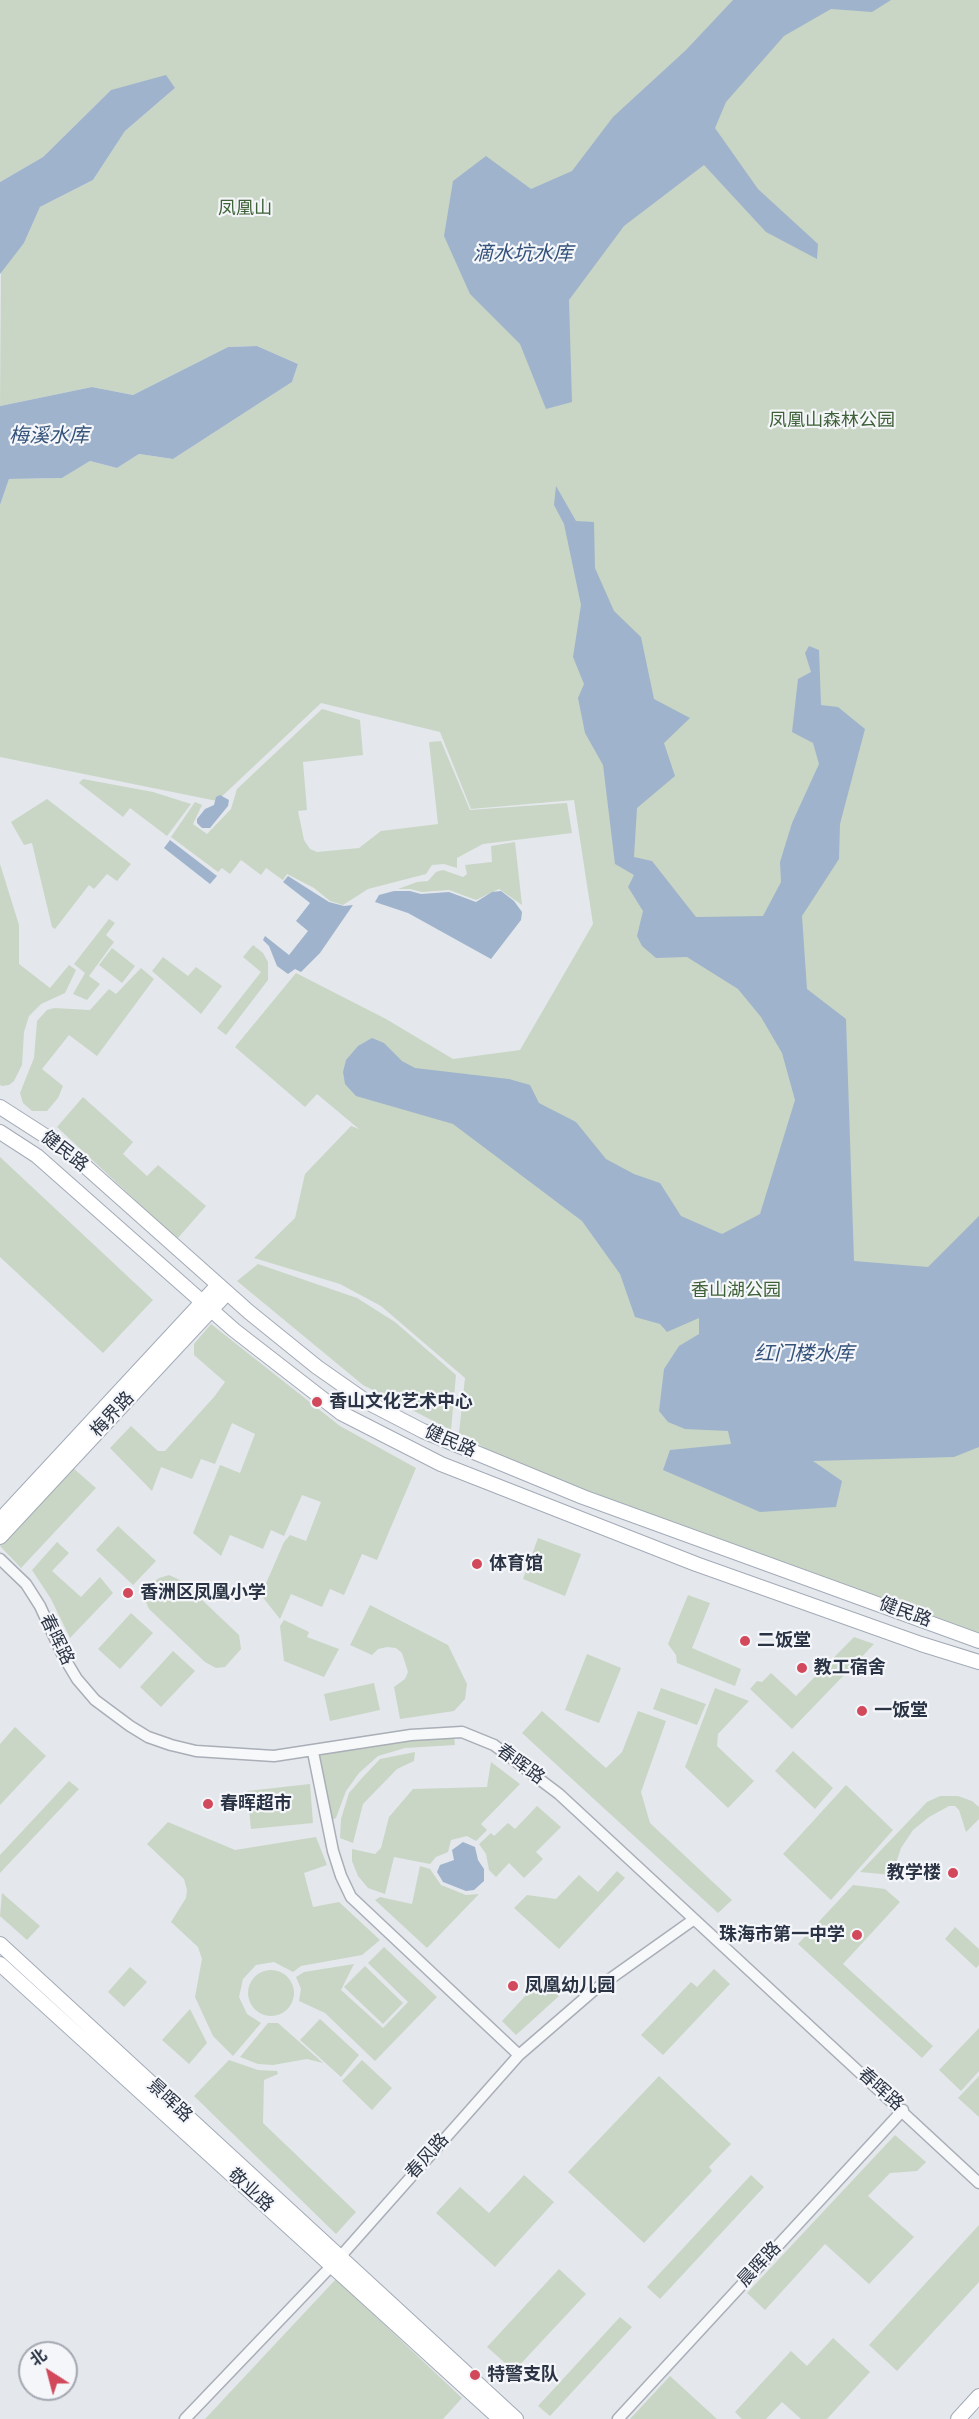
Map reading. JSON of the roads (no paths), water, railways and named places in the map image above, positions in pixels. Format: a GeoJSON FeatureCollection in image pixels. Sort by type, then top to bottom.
{"type":"FeatureCollection","features":[{"type":"Feature","properties":{"kind":"main road","name":"健民路"},"geometry":{"type":"LineString","coordinates":[[0,1107],[67,1150],[222,1289],[344,1388],[423,1431],[583,1497],[979,1641]]}},
{"type":"Feature","properties":{"kind":"main road","name":"健民路"},"geometry":{"type":"LineString","coordinates":[[0,1131],[37,1156],[206,1306],[341,1413],[422,1456],[696,1564],[921,1644],[979,1662]]}},
{"type":"Feature","properties":{"kind":"main road"},"geometry":{"type":"LineString","coordinates":[[0,1520],[222,1289]]}},
{"type":"Feature","properties":{"kind":"main road","name":"梅界路"},"geometry":{"type":"LineString","coordinates":[[0,1537],[206,1306]]}},
{"type":"Feature","properties":{"kind":"main road","name":"景晖路"},"geometry":{"type":"LineString","coordinates":[[0,1944],[336,2261]]}},
{"type":"Feature","properties":{"kind":"main road","name":"敬业路"},"geometry":{"type":"LineString","coordinates":[[0,1964],[516,2419]]}},
{"type":"Feature","properties":{"kind":"main road","name":"敬业路"},"geometry":{"type":"LineString","coordinates":[[336,2261],[500,2419]]}},
{"type":"Feature","properties":{"kind":"main road"},"geometry":{"type":"LineString","coordinates":[[958,2419],[979,2396]]}},
{"type":"Feature","properties":{"kind":"street","name":"春晖路"},"geometry":{"type":"LineString","coordinates":[[0,1559],[26,1584],[40,1606],[62,1654],[77,1679],[95,1700],[148,1737],[196,1751],[274,1756],[411,1736],[462,1732],[494,1744],[559,1794],[693,1920],[903,2110],[979,2183]]}},
{"type":"Feature","properties":{"kind":"street"},"geometry":{"type":"LineString","coordinates":[[313,1752],[333,1851],[351,1897],[519,2055]]}},
{"type":"Feature","properties":{"kind":"street","name":"春风路"},"geometry":{"type":"LineString","coordinates":[[185,2419],[336,2261],[519,2055],[593,1991],[693,1920]]}},
{"type":"Feature","properties":{"kind":"street","name":"晨晖路"},"geometry":{"type":"LineString","coordinates":[[618,2419],[903,2110]]}},
{"type":"Feature","properties":{"kind":"water","name":"滴水坑水库"},"geometry":{"type":"Polygon","coordinates":[[[733,0],[891,0],[872,12],[831,9],[784,36],[726,102],[715,128],[758,189],[818,244],[817,259],[766,232],[704,165],[624,226],[569,300],[572,402],[546,409],[520,344],[470,294],[444,236],[453,181],[486,156],[531,189],[572,171],[613,117],[686,50],[733,0]]]}},
{"type":"Feature","properties":{"kind":"water"},"geometry":{"type":"Polygon","coordinates":[[[166,75],[175,88],[125,131],[93,180],[40,207],[24,243],[0,274],[0,182],[43,157],[111,90],[166,75]]]}},
{"type":"Feature","properties":{"kind":"water","name":"梅溪水库"},"geometry":{"type":"Polygon","coordinates":[[[257,346],[298,364],[292,382],[173,459],[139,454],[117,468],[90,461],[62,478],[9,479],[0,505],[0,406],[92,387],[133,395],[228,347],[257,346]]]}},
{"type":"Feature","properties":{"kind":"water","name":"红门楼水库"},"geometry":{"type":"Polygon","coordinates":[[[556,486],[576,521],[594,522],[595,568],[614,611],[641,637],[654,699],[690,718],[664,743],[675,776],[637,808],[634,857],[652,861],[696,917],[763,916],[781,882],[780,862],[792,823],[819,764],[813,743],[792,732],[798,679],[811,672],[805,653],[809,646],[819,650],[821,705],[838,707],[865,729],[840,824],[839,859],[802,916],[807,989],[846,1019],[854,1261],[928,1267],[979,1216],[979,1447],[954,1457],[813,1461],[842,1481],[836,1507],[760,1512],[663,1470],[670,1450],[731,1444],[728,1431],[685,1429],[668,1422],[659,1411],[664,1369],[679,1346],[699,1334],[699,1318],[667,1332],[660,1324],[635,1317],[620,1274],[582,1221],[453,1124],[356,1096],[345,1084],[343,1072],[346,1060],[358,1046],[372,1038],[384,1043],[402,1061],[415,1068],[509,1079],[530,1085],[539,1103],[576,1122],[606,1159],[634,1174],[660,1183],[681,1216],[722,1234],[760,1214],[795,1100],[782,1053],[761,1017],[738,989],[687,957],[656,958],[642,946],[637,936],[643,911],[628,887],[634,875],[615,864],[603,765],[585,733],[578,698],[584,684],[573,657],[581,605],[564,524],[554,505],[556,486]]]}},
{"type":"Feature","properties":{"kind":"water"},"geometry":{"type":"Polygon","coordinates":[[[220,795],[229,800],[228,806],[210,828],[202,828],[197,823],[197,819],[205,809],[214,805],[216,797],[220,795]]]}},
{"type":"Feature","properties":{"kind":"water"},"geometry":{"type":"Polygon","coordinates":[[[170,840],[217,876],[210,884],[164,848],[170,840]]]}},
{"type":"Feature","properties":{"kind":"water"},"geometry":{"type":"Polygon","coordinates":[[[288,876],[329,902],[344,906],[353,905],[320,953],[301,972],[295,969],[288,974],[277,966],[269,946],[263,940],[265,936],[289,955],[308,931],[296,921],[310,903],[283,882],[288,876]]]}},
{"type":"Feature","properties":{"kind":"water"},"geometry":{"type":"Polygon","coordinates":[[[394,891],[421,894],[449,892],[476,902],[492,892],[501,891],[514,901],[522,912],[521,920],[491,959],[408,913],[375,902],[379,895],[394,891]]]}},
{"type":"Feature","properties":{"kind":"water"},"geometry":{"type":"Polygon","coordinates":[[[463,1842],[475,1847],[478,1860],[484,1869],[484,1881],[474,1890],[466,1891],[443,1882],[437,1872],[440,1865],[454,1860],[452,1850],[463,1842]]]}},
{"type":"Feature","properties":{"kind":"place","name":"香山文化艺术中心"},"geometry":{"type":"Point","coordinates":[317,1402]}},
{"type":"Feature","properties":{"kind":"place","name":"体育馆"},"geometry":{"type":"Point","coordinates":[477,1564]}},
{"type":"Feature","properties":{"kind":"place","name":"香洲区凤凰小学"},"geometry":{"type":"Point","coordinates":[128,1593]}},
{"type":"Feature","properties":{"kind":"place","name":"二饭堂"},"geometry":{"type":"Point","coordinates":[745,1641]}},
{"type":"Feature","properties":{"kind":"place","name":"教工宿舍"},"geometry":{"type":"Point","coordinates":[802,1668]}},
{"type":"Feature","properties":{"kind":"place","name":"一饭堂"},"geometry":{"type":"Point","coordinates":[862,1711]}},
{"type":"Feature","properties":{"kind":"place","name":"春晖超市"},"geometry":{"type":"Point","coordinates":[208,1804]}},
{"type":"Feature","properties":{"kind":"place","name":"教学楼"},"geometry":{"type":"Point","coordinates":[953,1873]}},
{"type":"Feature","properties":{"kind":"place","name":"珠海市第一中学"},"geometry":{"type":"Point","coordinates":[857,1935]}},
{"type":"Feature","properties":{"kind":"place","name":"凤凰幼儿园"},"geometry":{"type":"Point","coordinates":[513,1986]}},
{"type":"Feature","properties":{"kind":"place","name":"特警支队"},"geometry":{"type":"Point","coordinates":[475,2375]}},
{"type":"Feature","properties":{"kind":"park label","name":"凤凰山"},"geometry":{"type":"Point","coordinates":[245,209]}},
{"type":"Feature","properties":{"kind":"park label","name":"凤凰山森林公园"},"geometry":{"type":"Point","coordinates":[832,421]}},
{"type":"Feature","properties":{"kind":"park label","name":"香山湖公园"},"geometry":{"type":"Point","coordinates":[736,1291]}}]}
